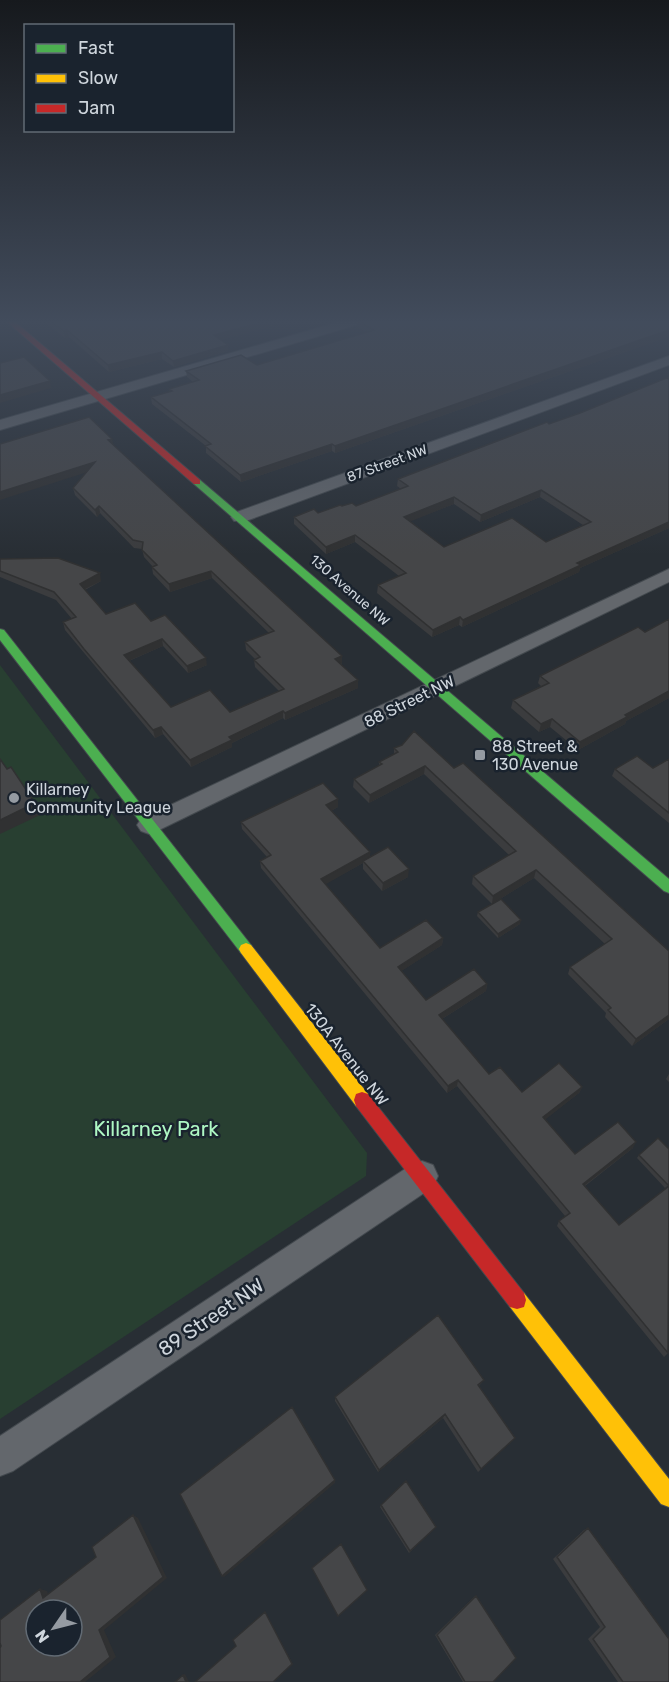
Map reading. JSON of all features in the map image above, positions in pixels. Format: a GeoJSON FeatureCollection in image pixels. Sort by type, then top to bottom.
{"type":"FeatureCollection","features":[{"type":"Feature","properties":{"kind":"street"},"geometry":{"type":"LineString","coordinates":[[0,425],[90,398]]}},
{"type":"Feature","properties":{"kind":"street","name":"130 Avenue NW"},"geometry":{"type":"LineString","coordinates":[[102,398],[669,887]]}},
{"type":"Feature","properties":{"kind":"street","name":"87 Street NW"},"geometry":{"type":"LineString","coordinates":[[240,517],[564,398]]}},
{"type":"Feature","properties":{"kind":"street","name":"88 Street NW"},"geometry":{"type":"LineString","coordinates":[[148,825],[666,580]]}},
{"type":"Feature","properties":{"kind":"street","name":"130A Avenue NW"},"geometry":{"type":"LineString","coordinates":[[0,632],[669,1496]]}},
{"type":"Feature","properties":{"kind":"street","name":"89 Street NW"},"geometry":{"type":"LineString","coordinates":[[0,1458],[422,1176]]}},
{"type":"Feature","properties":{"kind":"green space","name":"Killarney Park"},"geometry":{"type":"Polygon","coordinates":[[[0,665],[367,1153],[366,1176],[0,1419],[0,665]]]}},
{"type":"Feature","properties":{"kind":"building"},"geometry":{"type":"Polygon","coordinates":[[[153,398],[472,398],[335,446],[332,444],[240,475],[205,446],[211,444],[153,398]]]}},
{"type":"Feature","properties":{"kind":"building"},"geometry":{"type":"Polygon","coordinates":[[[616,398],[669,398],[669,522],[577,563],[581,565],[463,620],[460,617],[433,630],[378,585],[406,573],[355,535],[326,547],[294,517],[314,509],[318,513],[340,505],[352,503],[356,506],[408,486],[398,479],[547,422],[549,424],[616,398]],[[541,490],[481,515],[454,497],[404,517],[444,547],[512,518],[546,542],[591,522],[541,490]]]}},
{"type":"Feature","properties":{"kind":"building"},"geometry":{"type":"Polygon","coordinates":[[[89,417],[112,439],[108,440],[342,656],[335,659],[358,680],[285,713],[283,711],[229,737],[232,740],[190,760],[161,727],[153,730],[63,622],[76,617],[54,592],[0,571],[0,559],[58,558],[100,573],[80,584],[106,614],[135,603],[151,621],[165,615],[206,658],[187,666],[162,639],[124,655],[171,707],[210,690],[230,712],[284,689],[254,660],[260,657],[245,642],[274,631],[211,571],[169,584],[152,567],[157,565],[142,550],[143,542],[133,540],[99,506],[95,510],[73,488],[95,462],[0,492],[0,444],[89,417]]]}},
{"type":"Feature","properties":{"kind":"building"},"geometry":{"type":"Polygon","coordinates":[[[669,619],[669,691],[580,742],[552,719],[541,724],[513,700],[549,683],[540,676],[638,627],[645,632],[669,619]]]}},
{"type":"Feature","properties":{"kind":"building"},"geometry":{"type":"Polygon","coordinates":[[[414,731],[454,768],[463,763],[669,951],[669,1015],[636,1039],[608,1010],[611,1008],[570,967],[612,939],[536,870],[493,896],[473,876],[516,851],[425,766],[370,795],[354,779],[382,764],[379,762],[398,752],[394,748],[402,745],[414,731]]]}},
{"type":"Feature","properties":{"kind":"building"},"geometry":{"type":"Polygon","coordinates":[[[637,756],[653,768],[669,759],[669,813],[615,769],[637,756]]]}},
{"type":"Feature","properties":{"kind":"building","name":"Killarney Community League"},"geometry":{"type":"Polygon","coordinates":[[[0,759],[7,769],[11,767],[35,803],[0,820],[0,759]]]}},
{"type":"Feature","properties":{"kind":"building"},"geometry":{"type":"Polygon","coordinates":[[[323,783],[338,799],[326,805],[370,852],[321,879],[380,948],[426,920],[443,938],[398,967],[426,1000],[474,969],[487,984],[439,1015],[489,1074],[500,1067],[522,1092],[559,1063],[582,1087],[543,1117],[575,1154],[618,1122],[636,1142],[583,1184],[619,1225],[669,1186],[668,1353],[559,1221],[570,1213],[458,1080],[448,1086],[260,861],[271,855],[241,822],[323,783]]]}},
{"type":"Feature","properties":{"kind":"building"},"geometry":{"type":"Polygon","coordinates":[[[388,847],[409,869],[383,883],[363,861],[388,847]]]}},
{"type":"Feature","properties":{"kind":"building"},"geometry":{"type":"Polygon","coordinates":[[[501,899],[521,920],[498,934],[478,912],[501,899]]]}},
{"type":"Feature","properties":{"kind":"building"},"geometry":{"type":"Polygon","coordinates":[[[658,1138],[669,1149],[668,1185],[639,1155],[658,1138]]]}},
{"type":"Feature","properties":{"kind":"building"},"geometry":{"type":"Polygon","coordinates":[[[438,1315],[484,1380],[478,1385],[515,1438],[481,1469],[445,1414],[379,1470],[335,1397],[438,1315]]]}},
{"type":"Feature","properties":{"kind":"building"},"geometry":{"type":"Polygon","coordinates":[[[292,1407],[335,1480],[222,1576],[180,1494],[292,1407]]]}},
{"type":"Feature","properties":{"kind":"building"},"geometry":{"type":"Polygon","coordinates":[[[406,1481],[436,1527],[410,1551],[381,1505],[406,1481]]]}},
{"type":"Feature","properties":{"kind":"building"},"geometry":{"type":"Polygon","coordinates":[[[133,1515],[163,1577],[99,1630],[110,1657],[80,1682],[0,1682],[0,1620],[24,1601],[24,1658],[84,1658],[84,1598],[43,1598],[96,1557],[92,1547],[133,1515]]]}},
{"type":"Feature","properties":{"kind":"building"},"geometry":{"type":"Polygon","coordinates":[[[588,1528],[669,1639],[669,1682],[623,1682],[593,1639],[605,1627],[557,1557],[588,1528]]]}},
{"type":"Feature","properties":{"kind":"building"},"geometry":{"type":"Polygon","coordinates":[[[341,1544],[367,1590],[338,1616],[312,1568],[341,1544]]]}},
{"type":"Feature","properties":{"kind":"building"},"geometry":{"type":"Polygon","coordinates":[[[40,1589],[43,1598],[28,1598],[40,1589]]]}},
{"type":"Feature","properties":{"kind":"building"},"geometry":{"type":"Polygon","coordinates":[[[476,1596],[516,1658],[493,1682],[465,1682],[437,1635],[476,1596]]]}},
{"type":"Feature","properties":{"kind":"building"},"geometry":{"type":"Polygon","coordinates":[[[265,1612],[292,1664],[273,1682],[195,1682],[236,1646],[233,1640],[265,1612]]]}},
{"type":"Feature","properties":{"kind":"building"},"geometry":{"type":"Polygon","coordinates":[[[183,1675],[186,1682],[175,1682],[183,1675]]]}},
{"type":"Feature","properties":{"kind":"traffic: fast"},"geometry":{"type":"LineString","coordinates":[[197,482],[669,887]]}},
{"type":"Feature","properties":{"kind":"traffic: fast"},"geometry":{"type":"LineString","coordinates":[[0,632],[246,949]]}},
{"type":"Feature","properties":{"kind":"traffic: slow"},"geometry":{"type":"LineString","coordinates":[[246,949],[362,1100]]}},
{"type":"Feature","properties":{"kind":"traffic: slow"},"geometry":{"type":"LineString","coordinates":[[517,1300],[669,1496]]}},
{"type":"Feature","properties":{"kind":"traffic: jam"},"geometry":{"type":"LineString","coordinates":[[100,398],[197,482]]}},
{"type":"Feature","properties":{"kind":"traffic: jam"},"geometry":{"type":"LineString","coordinates":[[362,1100],[517,1300]]}},
{"type":"Feature","properties":{"kind":"place","name":"88 Street & 130 Avenue"},"geometry":{"type":"Point","coordinates":[480,755]}},
{"type":"Feature","properties":{"kind":"place","name":"Killarney Community League"},"geometry":{"type":"Point","coordinates":[14,798]}}]}
